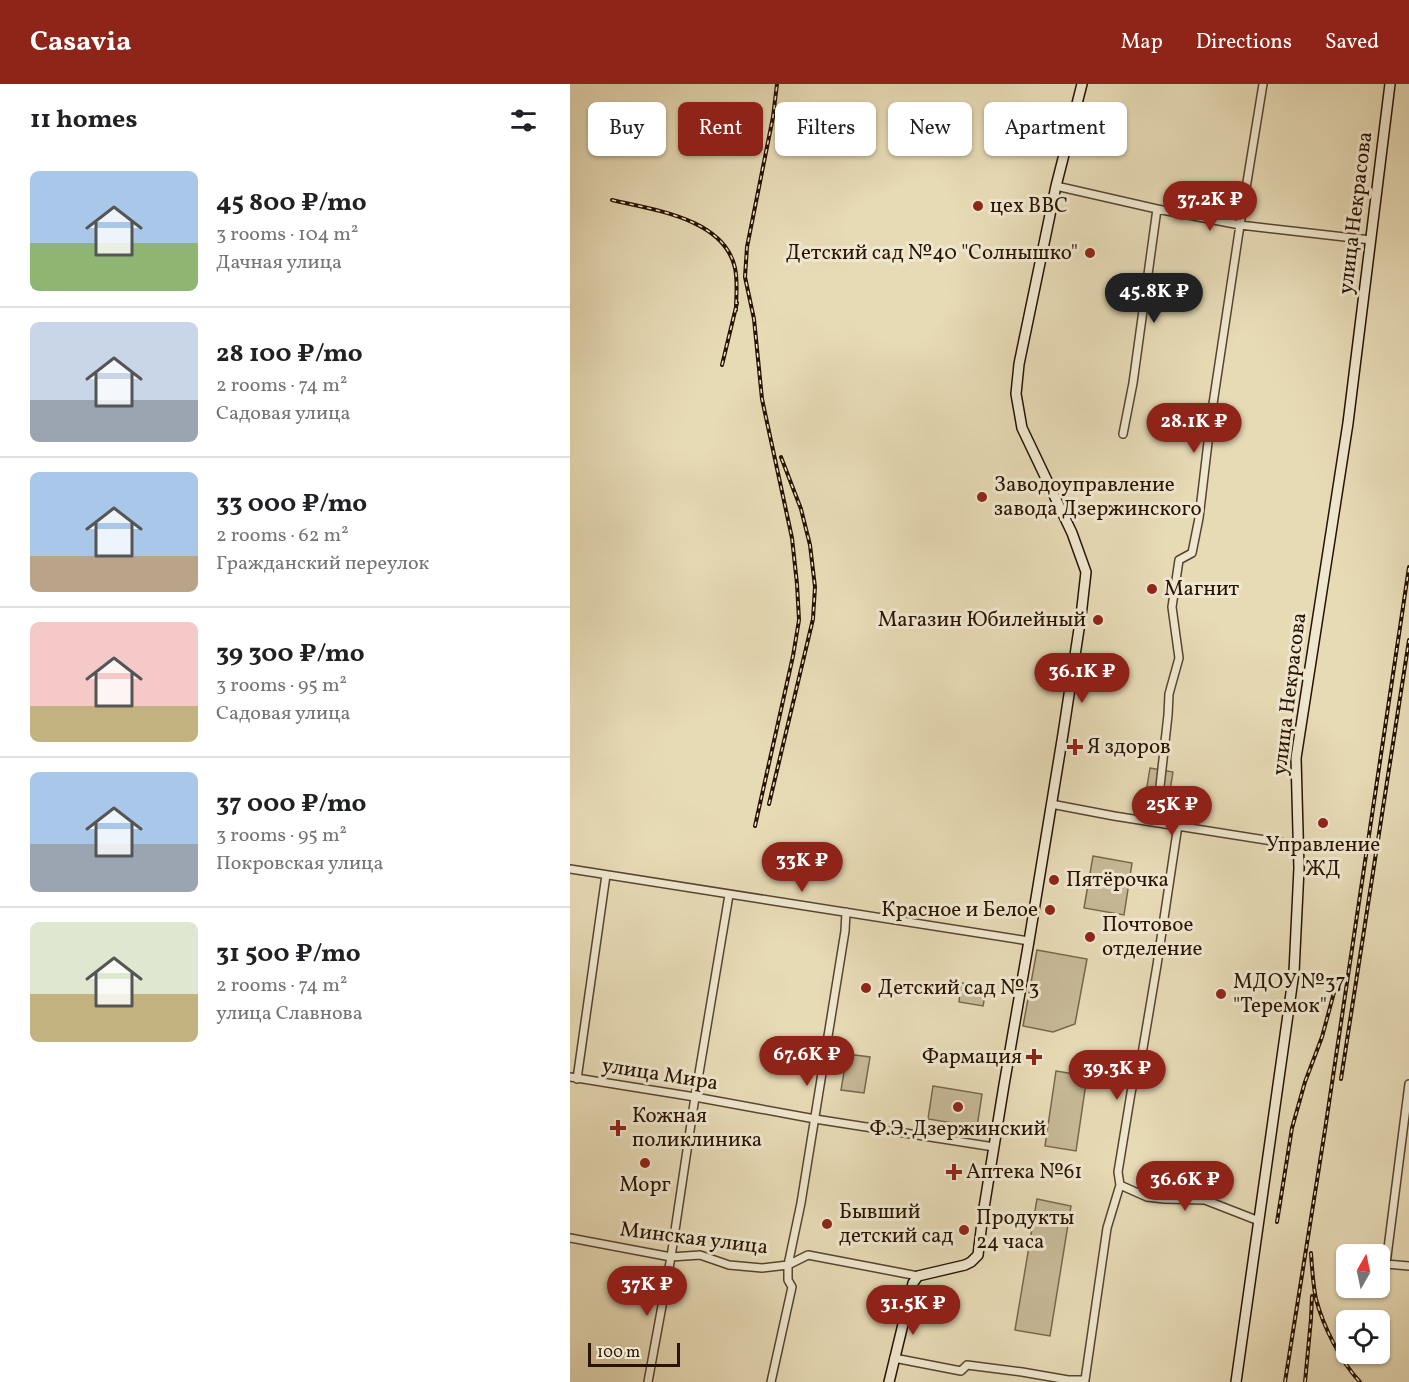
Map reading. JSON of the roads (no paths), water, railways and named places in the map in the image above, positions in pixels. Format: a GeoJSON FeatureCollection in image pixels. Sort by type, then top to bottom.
{"type":"FeatureCollection","features":[{"type":"Feature","properties":{"kind":"main road"},"geometry":{"type":"LineString","coordinates":[[889,1382],[915,1280],[965,1265],[978,1255],[1005,1074],[1065,723],[1086,572],[1072,533],[1022,428],[1016,394],[1019,364],[1056,186],[1082,84]]}},
{"type":"Feature","properties":{"kind":"main road","name":"улица Некрасова"},"geometry":{"type":"LineString","coordinates":[[1236,1382],[1294,972],[1299,868],[1296,758],[1348,423],[1390,84]]}},
{"type":"Feature","properties":{"kind":"street"},"geometry":{"type":"LineString","coordinates":[[1156,822],[1169,694],[1179,658],[1172,607],[1179,560],[1192,553],[1199,518],[1211,417],[1263,84]]}},
{"type":"Feature","properties":{"kind":"street"},"geometry":{"type":"LineString","coordinates":[[1056,186],[1240,225],[1371,240]]}},
{"type":"Feature","properties":{"kind":"street"},"geometry":{"type":"LineString","coordinates":[[1123,434],[1133,383],[1157,209]]}},
{"type":"Feature","properties":{"kind":"street"},"geometry":{"type":"LineString","coordinates":[[1051,804],[1297,845]]}},
{"type":"Feature","properties":{"kind":"street"},"geometry":{"type":"LineString","coordinates":[[894,1358],[961,1371],[967,1365],[1022,1371],[1068,1380],[1084,1380],[1107,1228],[1120,1185],[1118,1172],[1131,1093],[1142,1054],[1178,825]]}},
{"type":"Feature","properties":{"kind":"street"},"geometry":{"type":"LineString","coordinates":[[570,869],[1029,941]]}},
{"type":"Feature","properties":{"kind":"street"},"geometry":{"type":"LineString","coordinates":[[574,1078],[606,876]]}},
{"type":"Feature","properties":{"kind":"street"},"geometry":{"type":"LineString","coordinates":[[648,1382],[671,1257],[694,1097],[729,895]]}},
{"type":"Feature","properties":{"kind":"street"},"geometry":{"type":"LineString","coordinates":[[771,1382],[792,1287],[788,1280],[788,1265],[801,1203],[846,912]]}},
{"type":"Feature","properties":{"kind":"street","name":"улица Мира"},"geometry":{"type":"LineString","coordinates":[[574,1078],[994,1147]]}},
{"type":"Feature","properties":{"kind":"street"},"geometry":{"type":"LineString","coordinates":[[1409,1084],[1386,1264],[1409,1266]]}},
{"type":"Feature","properties":{"kind":"street"},"geometry":{"type":"LineString","coordinates":[[1120,1185],[1148,1197],[1205,1200],[1259,1221]]}},
{"type":"Feature","properties":{"kind":"street","name":"Минская улица"},"geometry":{"type":"LineString","coordinates":[[570,1238],[671,1257],[700,1255],[729,1264],[762,1268],[788,1265],[808,1255],[915,1280]]}},
{"type":"Feature","properties":{"kind":"railway"},"geometry":{"type":"LineString","coordinates":[[755,826],[799,620],[792,538],[762,399],[754,319],[745,277],[747,247],[773,117],[777,84]]}},
{"type":"Feature","properties":{"kind":"railway"},"geometry":{"type":"LineString","coordinates":[[612,200],[685,219],[702,227],[717,238],[728,251],[735,268],[736,310]]}},
{"type":"Feature","properties":{"kind":"railway"},"geometry":{"type":"LineString","coordinates":[[722,365],[737,303]]}},
{"type":"Feature","properties":{"kind":"railway"},"geometry":{"type":"LineString","coordinates":[[769,804],[813,619],[815,587],[810,545],[801,509],[781,457]]}},
{"type":"Feature","properties":{"kind":"railway"},"geometry":{"type":"LineString","coordinates":[[1285,1382],[1409,567]]}},
{"type":"Feature","properties":{"kind":"railway"},"geometry":{"type":"LineString","coordinates":[[1341,1079],[1409,640]]}},
{"type":"Feature","properties":{"kind":"railway"},"geometry":{"type":"LineString","coordinates":[[1277,1222],[1292,1128],[1305,1082],[1322,1037],[1336,985]]}},
{"type":"Feature","properties":{"kind":"railway"},"geometry":{"type":"LineString","coordinates":[[1311,1253],[1315,1294],[1323,1321],[1333,1343],[1360,1382]]}},
{"type":"Feature","properties":{"kind":"railway"},"geometry":{"type":"LineString","coordinates":[[1305,1382],[1312,1296]]}},
{"type":"Feature","properties":{"kind":"place","name":"цех ВВС"},"geometry":{"type":"Point","coordinates":[978,206]}},
{"type":"Feature","properties":{"kind":"place","name":"Детский сад №40 \"Солнышко\""},"geometry":{"type":"Point","coordinates":[1090,253]}},
{"type":"Feature","properties":{"kind":"place","name":"Заводоуправление завода Дзержинского"},"geometry":{"type":"Point","coordinates":[982,497]}},
{"type":"Feature","properties":{"kind":"place","name":"Магнит"},"geometry":{"type":"Point","coordinates":[1152,589]}},
{"type":"Feature","properties":{"kind":"place","name":"Магазин Юбилейный"},"geometry":{"type":"Point","coordinates":[1098,620]}},
{"type":"Feature","properties":{"kind":"place","name":"Я здоров"},"geometry":{"type":"Point","coordinates":[1075,747]}},
{"type":"Feature","properties":{"kind":"place","name":"Управление ЖД"},"geometry":{"type":"Point","coordinates":[1323,823]}},
{"type":"Feature","properties":{"kind":"place","name":"Пятёрочка"},"geometry":{"type":"Point","coordinates":[1054,880]}},
{"type":"Feature","properties":{"kind":"place","name":"Красное и Белое"},"geometry":{"type":"Point","coordinates":[1050,910]}},
{"type":"Feature","properties":{"kind":"place","name":"Почтовое отделение"},"geometry":{"type":"Point","coordinates":[1090,937]}},
{"type":"Feature","properties":{"kind":"place","name":"Детский сад № 3"},"geometry":{"type":"Point","coordinates":[866,988]}},
{"type":"Feature","properties":{"kind":"place","name":"МДОУ №37 \"Теремок\""},"geometry":{"type":"Point","coordinates":[1221,994]}},
{"type":"Feature","properties":{"kind":"place","name":"Фармация"},"geometry":{"type":"Point","coordinates":[1034,1057]}},
{"type":"Feature","properties":{"kind":"place","name":"Ф.Э. Дзержинский"},"geometry":{"type":"Point","coordinates":[958,1107]}},
{"type":"Feature","properties":{"kind":"place","name":"Кожная поликлиника"},"geometry":{"type":"Point","coordinates":[618,1128]}},
{"type":"Feature","properties":{"kind":"place","name":"Морг"},"geometry":{"type":"Point","coordinates":[645,1163]}},
{"type":"Feature","properties":{"kind":"place","name":"Аптека №61"},"geometry":{"type":"Point","coordinates":[954,1172]}},
{"type":"Feature","properties":{"kind":"place","name":"Бывший детский сад"},"geometry":{"type":"Point","coordinates":[827,1224]}},
{"type":"Feature","properties":{"kind":"place","name":"Продукты 24 часа"},"geometry":{"type":"Point","coordinates":[964,1230]}}]}
